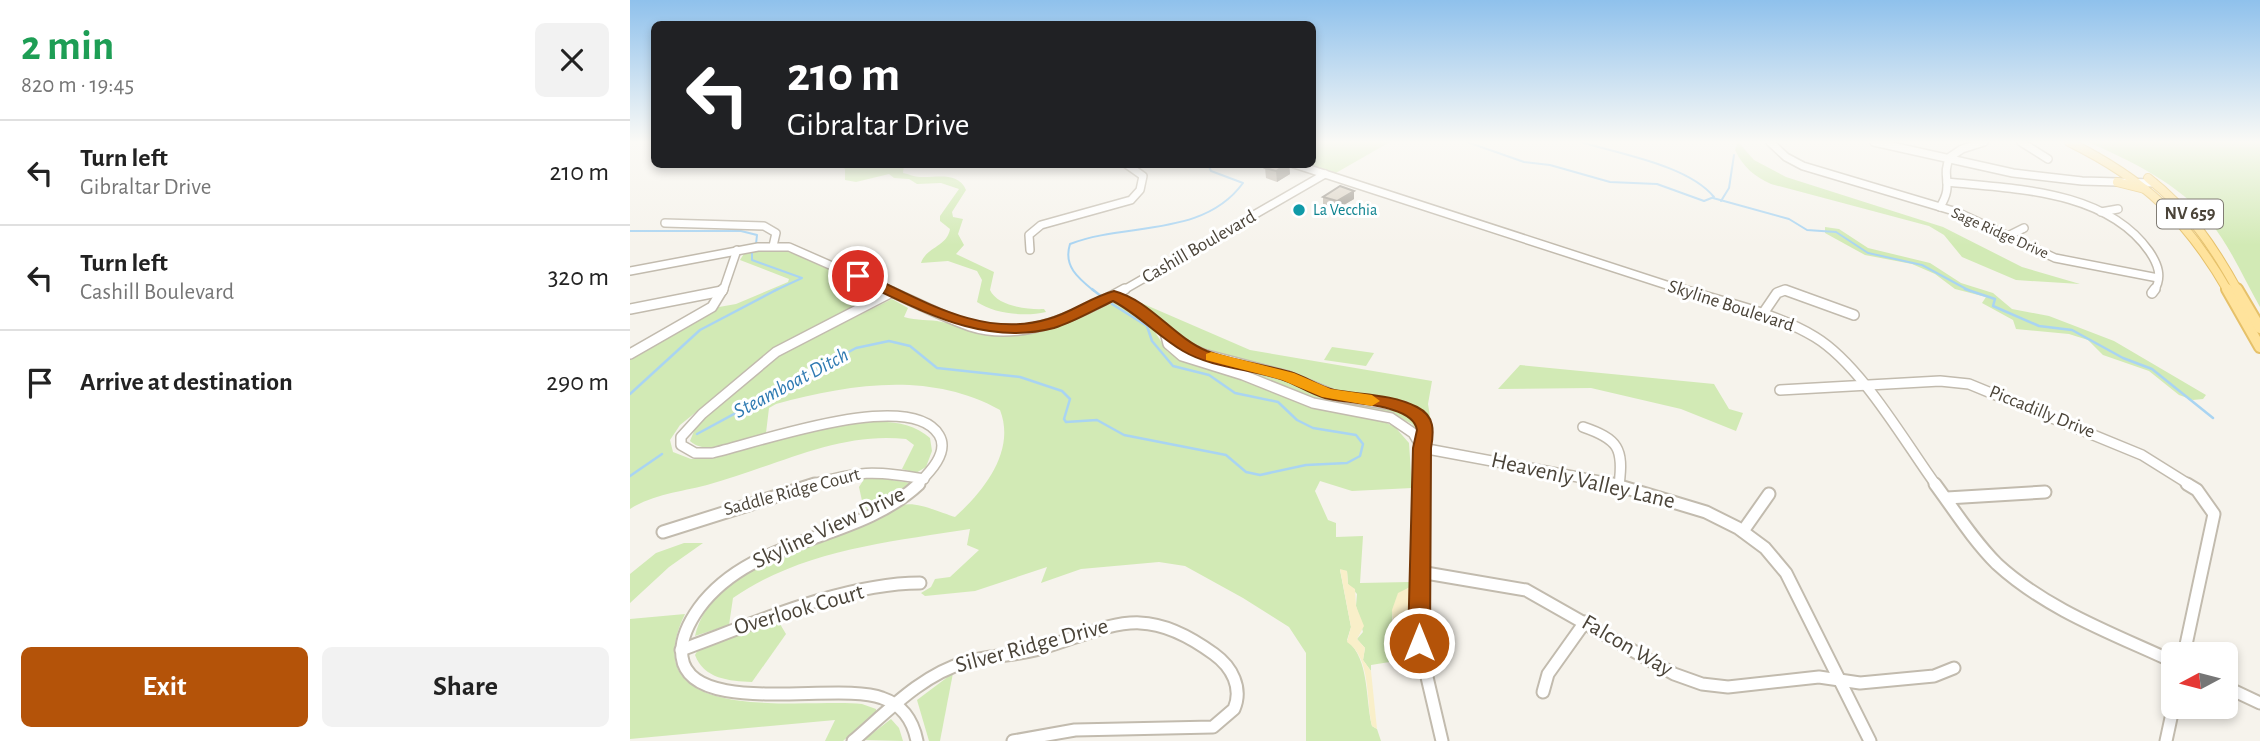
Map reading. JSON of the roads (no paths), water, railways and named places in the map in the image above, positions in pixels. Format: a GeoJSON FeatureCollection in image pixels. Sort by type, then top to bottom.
{"type":"FeatureCollection","features":[{"type":"Feature","properties":{"kind":"main road"},"geometry":{"type":"LineString","coordinates":[[2117,183],[2125,177]]}},
{"type":"Feature","properties":{"kind":"main road","name":"NV 659"},"geometry":{"type":"LineString","coordinates":[[2132,177],[2158,195],[2187,225],[2260,347]]}},
{"type":"Feature","properties":{"kind":"main road","name":"NV 659"},"geometry":{"type":"LineString","coordinates":[[2142,177],[2154,183],[2198,223],[2260,328]]}},
{"type":"Feature","properties":{"kind":"main road"},"geometry":{"type":"LineString","coordinates":[[2117,183],[2158,195]]}},
{"type":"Feature","properties":{"kind":"street"},"geometry":{"type":"LineString","coordinates":[[1030,250],[1029,235],[1042,223],[1064,215],[1111,209],[1137,194],[1143,185],[1143,177]]}},
{"type":"Feature","properties":{"kind":"street","name":"Cashill Boulevard"},"geometry":{"type":"LineString","coordinates":[[630,271],[737,250],[773,246],[799,250],[971,326],[1006,330],[1062,320],[1114,296],[1321,177]]}},
{"type":"Feature","properties":{"kind":"street","name":"Skyline Boulevard"},"geometry":{"type":"LineString","coordinates":[[1333,177],[1762,315],[1803,331],[1828,346],[1847,362],[1989,556],[2016,581],[2066,611],[2161,656]]}},
{"type":"Feature","properties":{"kind":"street","name":"Sage Ridge Drive"},"geometry":{"type":"LineString","coordinates":[[1841,177],[1940,207],[2064,260],[2158,278]]}},
{"type":"Feature","properties":{"kind":"street"},"geometry":{"type":"LineString","coordinates":[[1940,207],[1948,198],[1946,177]]}},
{"type":"Feature","properties":{"kind":"street"},"geometry":{"type":"LineString","coordinates":[[2050,177],[2117,183],[2154,183]]}},
{"type":"Feature","properties":{"kind":"street"},"geometry":{"type":"LineString","coordinates":[[1947,182],[2043,195],[2101,212],[2128,227],[2145,242],[2160,269],[2156,289],[2152,293]]}},
{"type":"Feature","properties":{"kind":"street"},"geometry":{"type":"LineString","coordinates":[[2101,212],[2118,209]]}},
{"type":"Feature","properties":{"kind":"street"},"geometry":{"type":"LineString","coordinates":[[665,223],[764,226],[776,233],[773,246]]}},
{"type":"Feature","properties":{"kind":"street"},"geometry":{"type":"LineString","coordinates":[[2006,237],[2024,228]]}},
{"type":"Feature","properties":{"kind":"street"},"geometry":{"type":"LineString","coordinates":[[630,354],[707,312],[717,303],[737,250]]}},
{"type":"Feature","properties":{"kind":"street"},"geometry":{"type":"LineString","coordinates":[[1762,315],[1777,293],[1786,290],[1854,315]]}},
{"type":"Feature","properties":{"kind":"street"},"geometry":{"type":"LineString","coordinates":[[630,309],[722,291]]}},
{"type":"Feature","properties":{"kind":"street","name":"Skyline View Drive"},"geometry":{"type":"LineString","coordinates":[[681,650],[686,630],[697,611],[715,590],[738,572],[787,546],[887,506],[924,479],[939,459],[940,438],[933,428],[913,419],[878,418],[816,424],[712,453],[689,451],[680,440],[694,421],[776,352],[892,292]]}},
{"type":"Feature","properties":{"kind":"street"},"geometry":{"type":"LineString","coordinates":[[1114,296],[1141,310],[1187,347],[1203,355],[1288,376],[1336,396],[1405,407],[1424,423],[1420,656],[1442,741]]}},
{"type":"Feature","properties":{"kind":"street"},"geometry":{"type":"LineString","coordinates":[[1164,328],[1168,344],[1182,356],[1236,372],[1313,403],[1384,415],[1408,429],[1422,448]]}},
{"type":"Feature","properties":{"kind":"street","name":"Piccadilly Drive"},"geometry":{"type":"LineString","coordinates":[[1780,390],[1948,381],[1969,384],[2118,443],[2177,475],[2203,496],[2213,509],[2214,520],[2187,642]]}},
{"type":"Feature","properties":{"kind":"street"},"geometry":{"type":"LineString","coordinates":[[1584,427],[1608,436],[1616,443],[1622,460],[1619,485]]}},
{"type":"Feature","properties":{"kind":"street","name":"Heavenly Valley Lane"},"geometry":{"type":"LineString","coordinates":[[1422,448],[1619,485],[1675,500],[1743,531],[1763,544],[1780,563],[1870,741]]}},
{"type":"Feature","properties":{"kind":"street","name":"Saddle Ridge Court"},"geometry":{"type":"LineString","coordinates":[[663,532],[728,509],[842,475],[877,471],[924,479]]}},
{"type":"Feature","properties":{"kind":"street"},"geometry":{"type":"LineString","coordinates":[[1947,498],[2045,492]]}},
{"type":"Feature","properties":{"kind":"street"},"geometry":{"type":"LineString","coordinates":[[1743,531],[1769,494]]}},
{"type":"Feature","properties":{"kind":"street","name":"Falcon Way"},"geometry":{"type":"LineString","coordinates":[[1420,572],[1526,590],[1674,674],[1702,684],[1728,687],[1819,677],[1860,683],[1934,676],[1954,668]]}},
{"type":"Feature","properties":{"kind":"street","name":"Overlook Court"},"geometry":{"type":"LineString","coordinates":[[681,650],[802,606],[899,583],[920,583]]}},
{"type":"Feature","properties":{"kind":"street","name":"Silver Ridge Drive"},"geometry":{"type":"LineString","coordinates":[[853,741],[897,705],[956,665],[1034,651],[1099,627],[1131,622],[1190,640],[1214,654],[1233,671],[1238,685],[1235,707],[1224,721],[1208,728],[1074,730],[1013,741]]}},
{"type":"Feature","properties":{"kind":"street"},"geometry":{"type":"LineString","coordinates":[[1544,692],[1548,674],[1585,622]]}},
{"type":"Feature","properties":{"kind":"street"},"geometry":{"type":"LineString","coordinates":[[681,650],[687,672],[699,683],[709,687],[729,691],[864,693],[882,697],[897,705],[911,719],[917,741]]}},
{"type":"Feature","properties":{"kind":"street"},"geometry":{"type":"LineString","coordinates":[[2238,693],[2260,703]]}},
{"type":"Feature","properties":{"kind":"street"},"geometry":{"type":"LineString","coordinates":[[2166,741],[2171,719]]}},
{"type":"Feature","properties":{"kind":"waterway","name":"Steamboat Ditch"},"geometry":{"type":"LineString","coordinates":[[1094,291],[1073,271],[1068,252],[1070,244],[1092,237],[1185,221],[1207,213],[1226,201],[1243,183],[1226,177]]}},
{"type":"Feature","properties":{"kind":"waterway","name":"Steamboat Ditch"},"geometry":{"type":"LineString","coordinates":[[1591,177],[1610,182],[1657,184],[1704,201],[1714,197],[1687,177]]}},
{"type":"Feature","properties":{"kind":"waterway"},"geometry":{"type":"LineString","coordinates":[[1721,200],[1729,188],[1731,177]]}},
{"type":"Feature","properties":{"kind":"waterway","name":"Steamboat Ditch"},"geometry":{"type":"LineString","coordinates":[[1713,198],[1721,200]]}},
{"type":"Feature","properties":{"kind":"waterway"},"geometry":{"type":"LineString","coordinates":[[1721,200],[1789,219],[1807,230],[1836,232],[1868,253],[1922,265],[1968,290]]}},
{"type":"Feature","properties":{"kind":"waterway","name":"Steamboat Ditch"},"geometry":{"type":"LineString","coordinates":[[630,231],[741,231],[757,235],[756,244]]}},
{"type":"Feature","properties":{"kind":"waterway","name":"Steamboat Ditch"},"geometry":{"type":"LineString","coordinates":[[752,251],[752,260],[802,278],[776,290]]}},
{"type":"Feature","properties":{"kind":"waterway","name":"Steamboat Ditch"},"geometry":{"type":"LineString","coordinates":[[1092,289],[1102,297]]}},
{"type":"Feature","properties":{"kind":"waterway","name":"Steamboat Ditch"},"geometry":{"type":"LineString","coordinates":[[630,394],[700,330],[776,290]]}},
{"type":"Feature","properties":{"kind":"waterway"},"geometry":{"type":"LineString","coordinates":[[1968,290],[1995,299],[1993,306],[2039,326],[2072,330],[2123,358],[2152,369],[2213,418]]}},
{"type":"Feature","properties":{"kind":"waterway","name":"Steamboat Ditch"},"geometry":{"type":"LineString","coordinates":[[697,434],[856,348],[889,341],[910,346],[937,368],[1020,377],[1062,391],[1070,399],[1064,419],[1066,422],[1097,420],[1124,435],[1226,455],[1246,472],[1260,475],[1306,465],[1347,463],[1360,456],[1363,444],[1356,435],[1313,428],[1297,420],[1278,402],[1235,393],[1209,375],[1173,366],[1152,341],[1147,326],[1112,304]]}},
{"type":"Feature","properties":{"kind":"waterway","name":"Steamboat Ditch"},"geometry":{"type":"LineString","coordinates":[[630,476],[662,454]]}},
{"type":"Feature","properties":{"kind":"place","name":"La Vecchia"},"geometry":{"type":"Point","coordinates":[1299,210]}}]}
